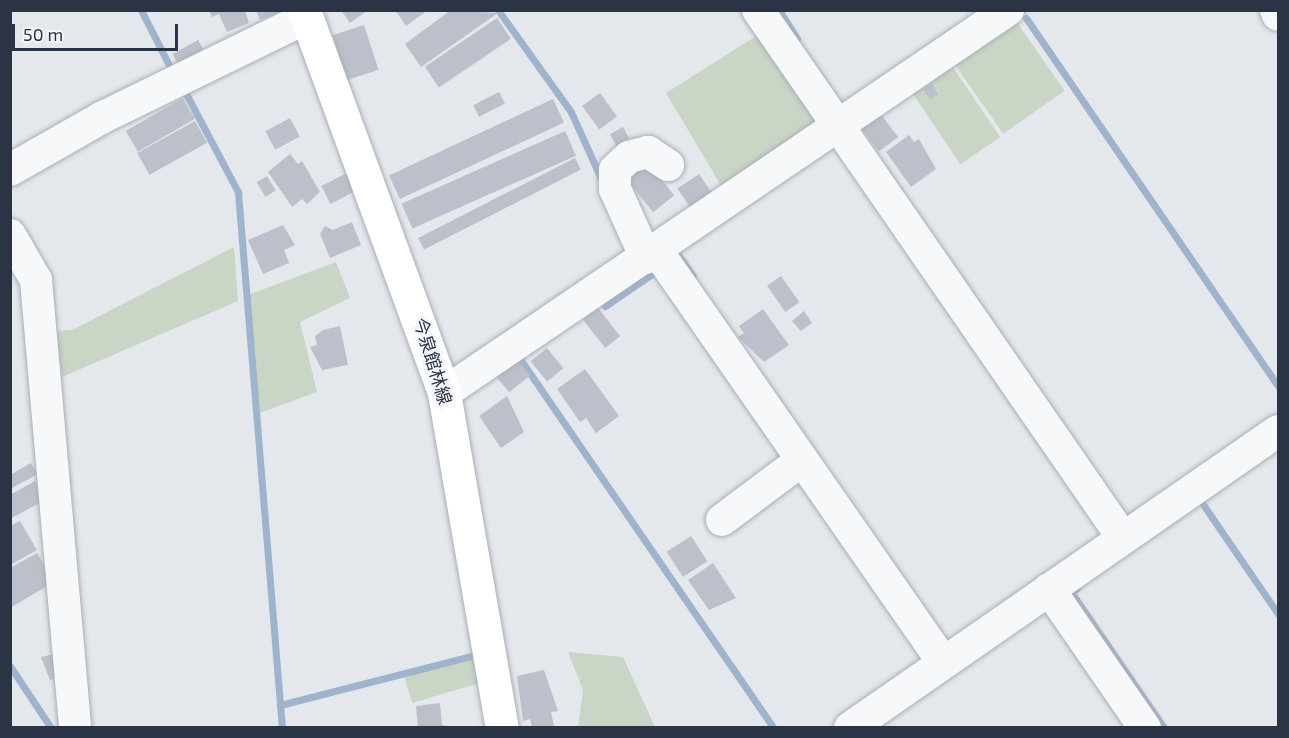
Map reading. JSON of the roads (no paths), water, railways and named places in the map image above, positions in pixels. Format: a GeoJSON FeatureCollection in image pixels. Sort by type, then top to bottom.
{"type":"FeatureCollection","features":[{"type":"Feature","properties":{"kind":"main road","name":"今泉館林線"},"geometry":{"type":"LineString","coordinates":[[305,14],[444,393],[502,728]]}},
{"type":"Feature","properties":{"kind":"street"},"geometry":{"type":"LineString","coordinates":[[758,10],[1123,538]]}},
{"type":"Feature","properties":{"kind":"street"},"geometry":{"type":"LineString","coordinates":[[444,393],[652,255],[1008,10]]}},
{"type":"Feature","properties":{"kind":"street"},"geometry":{"type":"LineString","coordinates":[[1275,10],[1278,15]]}},
{"type":"Feature","properties":{"kind":"street"},"geometry":{"type":"LineString","coordinates":[[10,170],[103,117],[305,14]]}},
{"type":"Feature","properties":{"kind":"street"},"geometry":{"type":"LineString","coordinates":[[668,165],[648,152],[629,156],[615,170],[615,189],[652,255],[802,460],[943,662]]}},
{"type":"Feature","properties":{"kind":"street"},"geometry":{"type":"LineString","coordinates":[[10,235],[36,280],[75,728]]}},
{"type":"Feature","properties":{"kind":"street"},"geometry":{"type":"LineString","coordinates":[[850,728],[1278,431]]}},
{"type":"Feature","properties":{"kind":"street"},"geometry":{"type":"LineString","coordinates":[[722,520],[802,460]]}},
{"type":"Feature","properties":{"kind":"street"},"geometry":{"type":"LineString","coordinates":[[1049,589],[1145,728]]}},
{"type":"Feature","properties":{"kind":"waterway"},"geometry":{"type":"LineString","coordinates":[[141,10],[171,69],[165,74]]}},
{"type":"Feature","properties":{"kind":"waterway"},"geometry":{"type":"LineString","coordinates":[[498,10],[571,112],[603,183]]}},
{"type":"Feature","properties":{"kind":"waterway"},"geometry":{"type":"LineString","coordinates":[[779,10],[797,39]]}},
{"type":"Feature","properties":{"kind":"waterway"},"geometry":{"type":"LineString","coordinates":[[1026,18],[1278,386]]}},
{"type":"Feature","properties":{"kind":"waterway"},"geometry":{"type":"LineString","coordinates":[[183,88],[238,192],[282,728]]}},
{"type":"Feature","properties":{"kind":"waterway"},"geometry":{"type":"LineString","coordinates":[[679,256],[693,276]]}},
{"type":"Feature","properties":{"kind":"waterway"},"geometry":{"type":"LineString","coordinates":[[605,306],[652,274]]}},
{"type":"Feature","properties":{"kind":"waterway"},"geometry":{"type":"LineString","coordinates":[[518,356],[774,728]]}},
{"type":"Feature","properties":{"kind":"waterway"},"geometry":{"type":"LineString","coordinates":[[1200,500],[1278,614]]}},
{"type":"Feature","properties":{"kind":"waterway"},"geometry":{"type":"LineString","coordinates":[[1077,588],[1071,592],[1164,728]]}},
{"type":"Feature","properties":{"kind":"waterway"},"geometry":{"type":"LineString","coordinates":[[280,705],[479,654]]}},
{"type":"Feature","properties":{"kind":"waterway"},"geometry":{"type":"LineString","coordinates":[[10,666],[51,728]]}}]}
